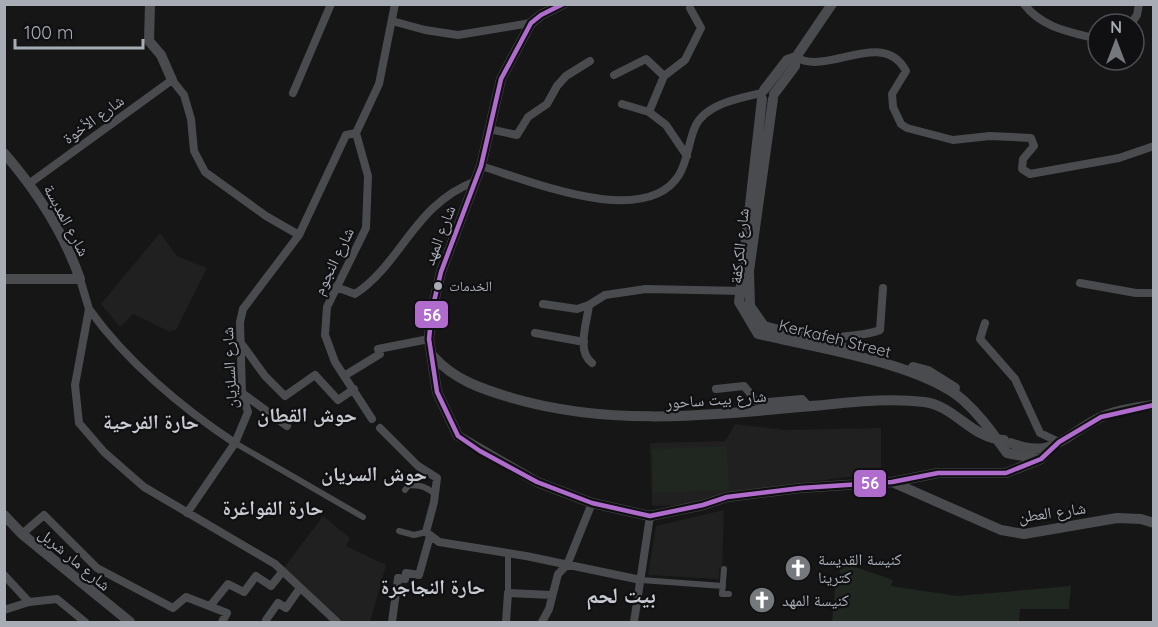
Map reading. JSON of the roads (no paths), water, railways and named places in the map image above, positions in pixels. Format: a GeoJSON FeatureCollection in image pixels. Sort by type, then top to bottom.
{"type":"FeatureCollection","features":[{"type":"Feature","properties":{"kind":"main road"},"geometry":{"type":"LineString","coordinates":[[1004,441],[1031,448],[1055,445],[1101,417],[1154,405]]}},
{"type":"Feature","properties":{"kind":"street"},"geometry":{"type":"LineString","coordinates":[[150,4],[149,41],[161,55],[172,80],[184,95],[191,118],[194,151],[206,172],[266,216],[299,235]]}},
{"type":"Feature","properties":{"kind":"street"},"geometry":{"type":"LineString","coordinates":[[292,93],[331,4]]}},
{"type":"Feature","properties":{"kind":"street"},"geometry":{"type":"LineString","coordinates":[[356,133],[379,84],[395,4]]}},
{"type":"Feature","properties":{"kind":"street"},"geometry":{"type":"LineString","coordinates":[[392,21],[424,30],[458,35],[531,23],[563,4]]}},
{"type":"Feature","properties":{"kind":"street"},"geometry":{"type":"LineString","coordinates":[[713,290],[739,302],[744,290],[742,271],[767,95],[787,60],[796,57],[832,4]]}},
{"type":"Feature","properties":{"kind":"street"},"geometry":{"type":"LineString","coordinates":[[1023,4],[1031,14],[1055,28],[1086,36]]}},
{"type":"Feature","properties":{"kind":"street"},"geometry":{"type":"LineString","coordinates":[[649,112],[664,76],[685,60],[701,28],[690,8]]}},
{"type":"Feature","properties":{"kind":"street","name":"شارع المهد"},"geometry":{"type":"LineString","coordinates":[[531,23],[501,79],[477,181],[441,272],[432,310],[429,339],[437,392],[458,436],[537,482],[591,503],[650,516]]}},
{"type":"Feature","properties":{"kind":"street"},"geometry":{"type":"LineString","coordinates":[[796,57],[802,62],[834,60],[865,51],[893,58],[906,71],[892,94],[893,107],[901,124],[914,131],[953,140],[990,136],[1031,138],[1034,146],[1022,164],[1022,169],[1030,174],[1119,158],[1154,146]]}},
{"type":"Feature","properties":{"kind":"street"},"geometry":{"type":"LineString","coordinates":[[615,75],[646,59],[664,76]]}},
{"type":"Feature","properties":{"kind":"street"},"geometry":{"type":"LineString","coordinates":[[489,129],[517,135],[528,117],[547,104],[557,86],[566,76],[590,62]]}},
{"type":"Feature","properties":{"kind":"street","name":"شارع الأخوة"},"geometry":{"type":"LineString","coordinates":[[30,183],[172,80]]}},
{"type":"Feature","properties":{"kind":"street"},"geometry":{"type":"LineString","coordinates":[[481,166],[602,201],[634,200],[660,191],[678,176],[687,156],[695,127],[708,112],[735,100],[767,95]]}},
{"type":"Feature","properties":{"kind":"street","name":"شارع الكركفة"},"geometry":{"type":"LineString","coordinates":[[767,95],[744,290],[753,314],[764,326],[825,346],[928,371],[965,395],[985,412],[1017,456]]}},
{"type":"Feature","properties":{"kind":"street"},"geometry":{"type":"LineString","coordinates":[[622,104],[649,112],[666,125],[687,156]]}},
{"type":"Feature","properties":{"kind":"street","name":"شارع السلزيان"},"geometry":{"type":"LineString","coordinates":[[187,513],[235,443],[248,412],[242,393],[243,309],[299,235],[346,135],[356,133]]}},
{"type":"Feature","properties":{"kind":"street","name":"شارع النجوم"},"geometry":{"type":"LineString","coordinates":[[356,133],[368,176],[366,228],[327,308],[325,335],[344,376],[372,419]]}},
{"type":"Feature","properties":{"kind":"street","name":"شارع المدبسة"},"geometry":{"type":"LineString","coordinates":[[4,153],[30,183],[62,235],[80,279],[89,309]]}},
{"type":"Feature","properties":{"kind":"street"},"geometry":{"type":"LineString","coordinates":[[336,287],[355,294],[372,282],[420,219],[460,187],[477,181]]}},
{"type":"Feature","properties":{"kind":"street"},"geometry":{"type":"LineString","coordinates":[[713,290],[729,284],[742,271]]}},
{"type":"Feature","properties":{"kind":"street"},"geometry":{"type":"LineString","coordinates":[[4,279],[80,279]]}},
{"type":"Feature","properties":{"kind":"street"},"geometry":{"type":"LineString","coordinates":[[1080,283],[1136,293],[1154,292]]}},
{"type":"Feature","properties":{"kind":"street"},"geometry":{"type":"LineString","coordinates":[[825,346],[837,337],[870,335],[880,330],[883,288]]}},
{"type":"Feature","properties":{"kind":"street"},"geometry":{"type":"LineString","coordinates":[[543,304],[568,309],[590,305],[604,295],[630,291],[744,290]]}},
{"type":"Feature","properties":{"kind":"street","name":"Kerkafeh Street"},"geometry":{"type":"LineString","coordinates":[[739,302],[758,334],[825,346]]}},
{"type":"Feature","properties":{"kind":"street"},"geometry":{"type":"LineString","coordinates":[[590,305],[584,354],[592,363]]}},
{"type":"Feature","properties":{"kind":"street"},"geometry":{"type":"LineString","coordinates":[[89,309],[122,352],[207,425],[363,517]]}},
{"type":"Feature","properties":{"kind":"street"},"geometry":{"type":"LineString","coordinates":[[89,309],[75,385],[79,423],[104,452],[144,487],[255,551],[283,571],[335,622]]}},
{"type":"Feature","properties":{"kind":"street"},"geometry":{"type":"LineString","coordinates":[[634,622],[650,516],[703,505],[727,497],[801,488],[892,482],[939,473],[1006,472],[1041,459],[1055,445],[1040,433],[1015,379],[983,345],[980,339],[985,323]]}},
{"type":"Feature","properties":{"kind":"street"},"geometry":{"type":"LineString","coordinates":[[535,333],[584,342]]}},
{"type":"Feature","properties":{"kind":"street"},"geometry":{"type":"LineString","coordinates":[[344,376],[380,354],[378,349],[429,339]]}},
{"type":"Feature","properties":{"kind":"street"},"geometry":{"type":"LineString","coordinates":[[241,342],[264,376],[285,396],[315,375],[338,400],[354,389]]}},
{"type":"Feature","properties":{"kind":"street","name":"شارع بيت ساحور"},"geometry":{"type":"LineString","coordinates":[[433,356],[455,377],[488,391],[563,410],[615,417],[666,418],[892,400],[927,402],[983,436],[1004,441]]}},
{"type":"Feature","properties":{"kind":"street"},"geometry":{"type":"LineString","coordinates":[[716,388],[744,386],[758,403],[802,399],[809,406]]}},
{"type":"Feature","properties":{"kind":"street"},"geometry":{"type":"LineString","coordinates":[[242,393],[287,426]]}},
{"type":"Feature","properties":{"kind":"street"},"geometry":{"type":"LineString","coordinates":[[380,428],[418,466],[437,478],[419,575],[405,573],[405,579],[398,578],[392,622]]}},
{"type":"Feature","properties":{"kind":"street"},"geometry":{"type":"LineString","coordinates":[[1006,472],[1017,456],[1041,459]]}},
{"type":"Feature","properties":{"kind":"street","name":"شارع العطن"},"geometry":{"type":"LineString","coordinates":[[892,482],[1001,530],[1024,534],[1117,518],[1141,519],[1154,523]]}},
{"type":"Feature","properties":{"kind":"street"},"geometry":{"type":"LineString","coordinates":[[405,490],[409,485],[418,485],[425,486],[435,494]]}},
{"type":"Feature","properties":{"kind":"street"},"geometry":{"type":"LineString","coordinates":[[542,622],[549,609],[558,574],[567,565],[591,503]]}},
{"type":"Feature","properties":{"kind":"street","name":"شارع مار شربل"},"geometry":{"type":"LineString","coordinates":[[4,515],[22,534],[130,622]]}},
{"type":"Feature","properties":{"kind":"street"},"geometry":{"type":"LineString","coordinates":[[22,534],[44,515],[97,568],[173,608],[186,597],[227,613],[222,622]]}},
{"type":"Feature","properties":{"kind":"street"},"geometry":{"type":"LineString","coordinates":[[399,531],[414,535],[428,534],[439,542],[508,553],[641,580],[723,586]]}},
{"type":"Feature","properties":{"kind":"street"},"geometry":{"type":"LineString","coordinates":[[506,622],[508,553]]}},
{"type":"Feature","properties":{"kind":"street"},"geometry":{"type":"LineString","coordinates":[[210,606],[228,584],[244,592],[256,576],[271,586],[283,571]]}},
{"type":"Feature","properties":{"kind":"street"},"geometry":{"type":"LineString","coordinates":[[726,574],[722,594],[729,594]]}},
{"type":"Feature","properties":{"kind":"street"},"geometry":{"type":"LineString","coordinates":[[4,575],[29,602]]}},
{"type":"Feature","properties":{"kind":"street"},"geometry":{"type":"LineString","coordinates":[[266,620],[278,603],[286,608],[300,588]]}},
{"type":"Feature","properties":{"kind":"street"},"geometry":{"type":"LineString","coordinates":[[508,592],[552,595]]}},
{"type":"Feature","properties":{"kind":"street"},"geometry":{"type":"LineString","coordinates":[[4,610],[29,602],[57,599],[85,622]]}},
{"type":"Feature","properties":{"kind":"place","name":"الخدمات"},"geometry":{"type":"Point","coordinates":[438,286]}},
{"type":"Feature","properties":{"kind":"place","name":"كنيسة القديسة كترينا"},"geometry":{"type":"Point","coordinates":[798,568]}},
{"type":"Feature","properties":{"kind":"place","name":"كنيسة المهد"},"geometry":{"type":"Point","coordinates":[762,600]}},
{"type":"Feature","properties":{"kind":"district","name":"حوش القطان"},"geometry":{"type":"Point","coordinates":[307,414]}},
{"type":"Feature","properties":{"kind":"district","name":"حارة الفرحية"},"geometry":{"type":"Point","coordinates":[151,421]}},
{"type":"Feature","properties":{"kind":"district","name":"حوش السريان"},"geometry":{"type":"Point","coordinates":[374,473]}},
{"type":"Feature","properties":{"kind":"district","name":"حارة الفواغرة"},"geometry":{"type":"Point","coordinates":[273,507]}},
{"type":"Feature","properties":{"kind":"district","name":"حارة النجاجرة"},"geometry":{"type":"Point","coordinates":[433,586]}},
{"type":"Feature","properties":{"kind":"district","name":"بيت لحم"},"geometry":{"type":"Point","coordinates":[621,595]}}]}
